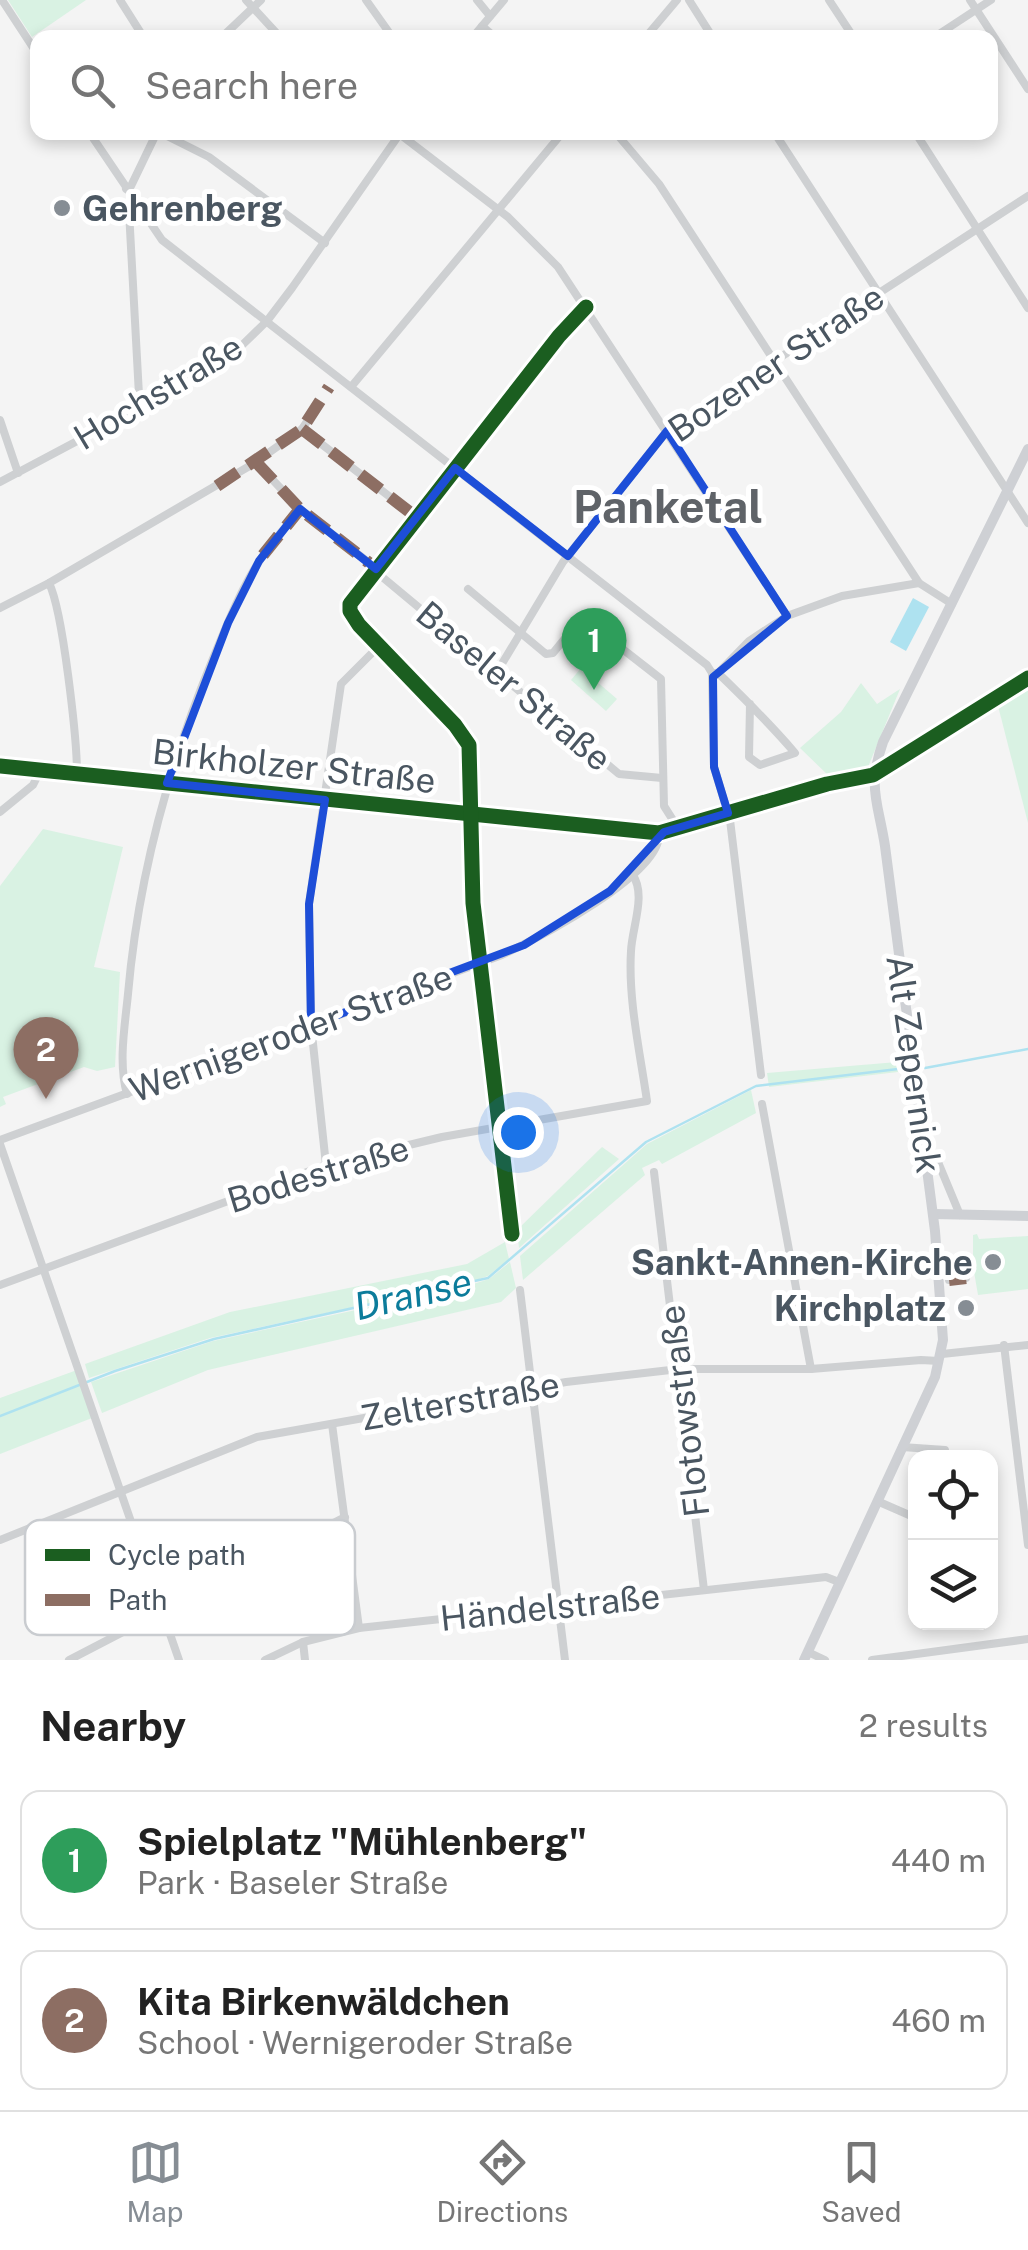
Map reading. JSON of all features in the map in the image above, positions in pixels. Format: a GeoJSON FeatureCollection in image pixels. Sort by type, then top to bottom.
{"type":"FeatureCollection","features":[{"type":"Feature","properties":{"kind":"main road"},"geometry":{"type":"LineString","coordinates":[[873,775],[883,742],[1028,449]]}},
{"type":"Feature","properties":{"kind":"main road","name":"Birkholzer Straße"},"geometry":{"type":"LineString","coordinates":[[0,766],[659,834],[873,775]]}},
{"type":"Feature","properties":{"kind":"main road","name":"Alt Zepernick"},"geometry":{"type":"LineString","coordinates":[[873,775],[934,1214],[944,1340],[941,1358]]}},
{"type":"Feature","properties":{"kind":"main road"},"geometry":{"type":"LineString","coordinates":[[934,1214],[1028,1216]]}},
{"type":"Feature","properties":{"kind":"main road"},"geometry":{"type":"LineString","coordinates":[[806,1656],[941,1358]]}},
{"type":"Feature","properties":{"kind":"street"},"geometry":{"type":"LineString","coordinates":[[2,0],[30,43]]}},
{"type":"Feature","properties":{"kind":"street"},"geometry":{"type":"LineString","coordinates":[[120,0],[139,30]]}},
{"type":"Feature","properties":{"kind":"street"},"geometry":{"type":"LineString","coordinates":[[228,30],[249,4],[261,0]]}},
{"type":"Feature","properties":{"kind":"street"},"geometry":{"type":"LineString","coordinates":[[366,0],[387,30]]}},
{"type":"Feature","properties":{"kind":"street"},"geometry":{"type":"LineString","coordinates":[[477,0],[490,16]]}},
{"type":"Feature","properties":{"kind":"street"},"geometry":{"type":"LineString","coordinates":[[479,30],[504,0]]}},
{"type":"Feature","properties":{"kind":"street"},"geometry":{"type":"LineString","coordinates":[[652,30],[678,0]]}},
{"type":"Feature","properties":{"kind":"street"},"geometry":{"type":"LineString","coordinates":[[689,0],[708,30]]}},
{"type":"Feature","properties":{"kind":"street"},"geometry":{"type":"LineString","coordinates":[[829,0],[849,30]]}},
{"type":"Feature","properties":{"kind":"street"},"geometry":{"type":"LineString","coordinates":[[970,0],[989,30]]}},
{"type":"Feature","properties":{"kind":"street"},"geometry":{"type":"LineString","coordinates":[[946,30],[991,0]]}},
{"type":"Feature","properties":{"kind":"street"},"geometry":{"type":"LineString","coordinates":[[249,4],[273,30]]}},
{"type":"Feature","properties":{"kind":"street"},"geometry":{"type":"LineString","coordinates":[[482,26],[487,30]]}},
{"type":"Feature","properties":{"kind":"street"},"geometry":{"type":"LineString","coordinates":[[998,43],[1028,89]]}},
{"type":"Feature","properties":{"kind":"street"},"geometry":{"type":"LineString","coordinates":[[94,140],[162,240],[707,666],[750,704],[795,753],[760,765],[753,762],[749,757],[750,704]]}},
{"type":"Feature","properties":{"kind":"street"},"geometry":{"type":"LineString","coordinates":[[126,189],[154,140]]}},
{"type":"Feature","properties":{"kind":"street"},"geometry":{"type":"LineString","coordinates":[[182,140],[209,156],[325,243]]}},
{"type":"Feature","properties":{"kind":"street","name":"Hochstraße"},"geometry":{"type":"LineString","coordinates":[[0,482],[228,358],[267,321],[394,140]]}},
{"type":"Feature","properties":{"kind":"street"},"geometry":{"type":"LineString","coordinates":[[408,140],[498,210],[550,257],[787,616]]}},
{"type":"Feature","properties":{"kind":"street"},"geometry":{"type":"LineString","coordinates":[[351,387],[555,140]]}},
{"type":"Feature","properties":{"kind":"street"},"geometry":{"type":"LineString","coordinates":[[622,140],[658,184],[919,583],[952,604]]}},
{"type":"Feature","properties":{"kind":"street"},"geometry":{"type":"LineString","coordinates":[[784,140],[1028,524]]}},
{"type":"Feature","properties":{"kind":"street"},"geometry":{"type":"LineString","coordinates":[[920,140],[1028,308]]}},
{"type":"Feature","properties":{"kind":"street","name":"Bozener Straße"},"geometry":{"type":"LineString","coordinates":[[498,672],[568,556],[667,430],[1028,196]]}},
{"type":"Feature","properties":{"kind":"street"},"geometry":{"type":"LineString","coordinates":[[136,204],[129,210],[139,395],[145,406]]}},
{"type":"Feature","properties":{"kind":"street"},"geometry":{"type":"LineString","coordinates":[[512,1234],[472,892],[470,752],[466,738],[350,611],[356,596],[454,468],[568,325],[586,308]]}},
{"type":"Feature","properties":{"kind":"street"},"geometry":{"type":"LineString","coordinates":[[0,608],[50,584],[215,488],[302,429],[314,411]]}},
{"type":"Feature","properties":{"kind":"street"},"geometry":{"type":"LineString","coordinates":[[0,420],[18,473]]}},
{"type":"Feature","properties":{"kind":"street"},"geometry":{"type":"LineString","coordinates":[[302,429],[416,517]]}},
{"type":"Feature","properties":{"kind":"street","name":"Baseler Straße"},"geometry":{"type":"LineString","coordinates":[[256,462],[300,510],[620,774],[662,778]]}},
{"type":"Feature","properties":{"kind":"street"},"geometry":{"type":"LineString","coordinates":[[126,1094],[126,1022],[136,924],[168,783],[215,654],[261,558],[300,510]]}},
{"type":"Feature","properties":{"kind":"street"},"geometry":{"type":"LineString","coordinates":[[761,1075],[728,813],[714,766],[715,673],[750,641],[787,616],[842,596],[919,583]]}},
{"type":"Feature","properties":{"kind":"street"},"geometry":{"type":"LineString","coordinates":[[50,584],[63,651],[77,774]]}},
{"type":"Feature","properties":{"kind":"street"},"geometry":{"type":"LineString","coordinates":[[468,589],[550,655],[584,619],[660,679],[664,806],[678,828]]}},
{"type":"Feature","properties":{"kind":"street"},"geometry":{"type":"LineString","coordinates":[[326,1165],[311,1026],[309,904],[340,684],[380,646]]}},
{"type":"Feature","properties":{"kind":"street"},"geometry":{"type":"LineString","coordinates":[[873,775],[1028,678]]}},
{"type":"Feature","properties":{"kind":"street"},"geometry":{"type":"LineString","coordinates":[[0,812],[33,785],[40,771]]}},
{"type":"Feature","properties":{"kind":"street","name":"Wernigeroder Straße"},"geometry":{"type":"LineString","coordinates":[[0,1142],[479,964],[561,924],[632,874],[657,848],[659,834]]}},
{"type":"Feature","properties":{"kind":"street","name":"Bodestraße"},"geometry":{"type":"LineString","coordinates":[[0,1285],[326,1165],[499,1126],[646,1101],[630,954],[640,888],[632,874]]}},
{"type":"Feature","properties":{"kind":"street"},"geometry":{"type":"LineString","coordinates":[[762,1104],[811,1370]]}},
{"type":"Feature","properties":{"kind":"street"},"geometry":{"type":"LineString","coordinates":[[0,1142],[130,1520]]}},
{"type":"Feature","properties":{"kind":"street"},"geometry":{"type":"LineString","coordinates":[[925,1153],[938,1162],[960,1214]]}},
{"type":"Feature","properties":{"kind":"street","name":"Flotowstraße"},"geometry":{"type":"LineString","coordinates":[[654,1172],[704,1590]]}},
{"type":"Feature","properties":{"kind":"street"},"geometry":{"type":"LineString","coordinates":[[950,1280],[966,1278]]}},
{"type":"Feature","properties":{"kind":"street"},"geometry":{"type":"LineString","coordinates":[[520,1290],[565,1660]]}},
{"type":"Feature","properties":{"kind":"street","name":"Zelterstraße"},"geometry":{"type":"LineString","coordinates":[[50,1520],[257,1437],[532,1389],[679,1369],[811,1370],[1028,1345]]}},
{"type":"Feature","properties":{"kind":"street"},"geometry":{"type":"LineString","coordinates":[[1004,1346],[1028,1545]]}},
{"type":"Feature","properties":{"kind":"street"},"geometry":{"type":"LineString","coordinates":[[332,1424],[345,1520]]}},
{"type":"Feature","properties":{"kind":"street"},"geometry":{"type":"LineString","coordinates":[[902,1447],[946,1450]]}},
{"type":"Feature","properties":{"kind":"street"},"geometry":{"type":"LineString","coordinates":[[877,1501],[908,1515]]}},
{"type":"Feature","properties":{"kind":"street"},"geometry":{"type":"LineString","coordinates":[[339,1520],[345,1517]]}},
{"type":"Feature","properties":{"kind":"street","name":"Zelterstraße"},"geometry":{"type":"LineString","coordinates":[[0,1540],[25,1530]]}},
{"type":"Feature","properties":{"kind":"street","name":"Händelstraße"},"geometry":{"type":"LineString","coordinates":[[355,1629],[826,1577],[839,1582]]}},
{"type":"Feature","properties":{"kind":"street"},"geometry":{"type":"LineString","coordinates":[[355,1596],[359,1628]]}},
{"type":"Feature","properties":{"kind":"street"},"geometry":{"type":"LineString","coordinates":[[69,1660],[117,1635]]}},
{"type":"Feature","properties":{"kind":"street"},"geometry":{"type":"LineString","coordinates":[[170,1635],[179,1660]]}},
{"type":"Feature","properties":{"kind":"street","name":"Händelstraße"},"geometry":{"type":"LineString","coordinates":[[265,1660],[303,1642],[331,1635]]}},
{"type":"Feature","properties":{"kind":"street"},"geometry":{"type":"LineString","coordinates":[[872,1660],[1028,1640]]}},
{"type":"Feature","properties":{"kind":"street"},"geometry":{"type":"LineString","coordinates":[[303,1642],[306,1660]]}},
{"type":"Feature","properties":{"kind":"street"},"geometry":{"type":"LineString","coordinates":[[806,1656],[825,1660]]}},
{"type":"Feature","properties":{"kind":"highlighted area"},"geometry":{"type":"Polygon","coordinates":[[[667,431],[787,616],[713,677],[714,767],[728,813],[664,832],[610,891],[524,945],[311,1025],[309,904],[325,800],[167,783],[228,623],[259,561],[300,509],[376,569],[455,468],[568,556],[667,431]]]}},
{"type":"Feature","properties":{"kind":"green space"},"geometry":{"type":"Polygon","coordinates":[[[8,0],[86,0],[42,30],[30,30],[30,34],[8,0]]]}},
{"type":"Feature","properties":{"kind":"green space"},"geometry":{"type":"Polygon","coordinates":[[[581,668],[617,699],[606,711],[571,680],[581,668]]]}},
{"type":"Feature","properties":{"kind":"green space"},"geometry":{"type":"Polygon","coordinates":[[[861,683],[877,704],[900,689],[868,767],[830,777],[800,748],[841,712],[861,683]]]}},
{"type":"Feature","properties":{"kind":"green space"},"geometry":{"type":"Polygon","coordinates":[[[1028,683],[1028,823],[997,702],[1028,683]]]}},
{"type":"Feature","properties":{"kind":"green space"},"geometry":{"type":"Polygon","coordinates":[[[43,829],[123,847],[94,967],[120,972],[115,1067],[97,1071],[84,1067],[3,1097],[6,1104],[0,1107],[0,886],[43,829]]]}},
{"type":"Feature","properties":{"kind":"green space"},"geometry":{"type":"Polygon","coordinates":[[[897,1062],[898,1072],[769,1087],[767,1073],[897,1062]]]}},
{"type":"Feature","properties":{"kind":"green space"},"geometry":{"type":"Polygon","coordinates":[[[751,1090],[756,1113],[662,1164],[659,1160],[642,1168],[645,1175],[523,1280],[520,1256],[647,1144],[751,1090]]]}},
{"type":"Feature","properties":{"kind":"green space"},"geometry":{"type":"Polygon","coordinates":[[[602,1147],[619,1159],[519,1248],[517,1230],[602,1147]]]}},
{"type":"Feature","properties":{"kind":"green space"},"geometry":{"type":"Polygon","coordinates":[[[977,1234],[979,1239],[1028,1236],[1028,1289],[978,1295],[973,1266],[973,1235],[977,1234]]]}},
{"type":"Feature","properties":{"kind":"green space"},"geometry":{"type":"Polygon","coordinates":[[[505,1242],[509,1259],[488,1276],[467,1283],[210,1338],[89,1378],[85,1364],[230,1312],[467,1264],[505,1242]]]}},
{"type":"Feature","properties":{"kind":"green space"},"geometry":{"type":"Polygon","coordinates":[[[510,1262],[516,1288],[501,1302],[208,1370],[102,1413],[91,1382],[213,1341],[467,1286],[489,1279],[510,1262]]]}},
{"type":"Feature","properties":{"kind":"green space"},"geometry":{"type":"Polygon","coordinates":[[[77,1370],[92,1418],[0,1454],[0,1398],[77,1370]]]}},
{"type":"Feature","properties":{"kind":"water"},"geometry":{"type":"Polygon","coordinates":[[[913,598],[929,607],[906,651],[890,642],[913,598]]]}},
{"type":"Feature","properties":{"kind":"waterway","name":"Dranse"},"geometry":{"type":"LineString","coordinates":[[925,1068],[1028,1049]]}},
{"type":"Feature","properties":{"kind":"waterway","name":"Dranse"},"geometry":{"type":"LineString","coordinates":[[0,1416],[115,1371],[214,1339],[488,1278],[646,1142],[756,1086],[898,1069]]}},
{"type":"Feature","properties":{"kind":"marked path"},"geometry":{"type":"LineString","coordinates":[[217,486],[302,429],[329,387]]}},
{"type":"Feature","properties":{"kind":"marked path"},"geometry":{"type":"LineString","coordinates":[[302,429],[416,517]]}},
{"type":"Feature","properties":{"kind":"marked path"},"geometry":{"type":"LineString","coordinates":[[256,462],[300,509],[377,569]]}},
{"type":"Feature","properties":{"kind":"marked path"},"geometry":{"type":"LineString","coordinates":[[263,555],[300,509]]}},
{"type":"Feature","properties":{"kind":"marked path"},"geometry":{"type":"LineString","coordinates":[[949,1280],[966,1278]]}},
{"type":"Feature","properties":{"kind":"cycle path"},"geometry":{"type":"LineString","coordinates":[[512,1234],[473,903],[469,745],[455,725],[359,625],[350,604],[559,336],[586,307]]}},
{"type":"Feature","properties":{"kind":"cycle path"},"geometry":{"type":"LineString","coordinates":[[0,766],[659,833],[827,784],[873,775],[1028,678]]}},
{"type":"Feature","properties":{"kind":"place","name":"Gehrenberg"},"geometry":{"type":"Point","coordinates":[62,208]}},
{"type":"Feature","properties":{"kind":"place","name":"Spielplatz \"Mühlenberg\""},"geometry":{"type":"Point","coordinates":[594,690]}},
{"type":"Feature","properties":{"kind":"place","name":"Kita Birkenwäldchen"},"geometry":{"type":"Point","coordinates":[46,1099]}},
{"type":"Feature","properties":{"kind":"place","name":"Sankt-Annen-Kirche"},"geometry":{"type":"Point","coordinates":[993,1262]}},
{"type":"Feature","properties":{"kind":"place","name":"Kirchplatz"},"geometry":{"type":"Point","coordinates":[966,1308]}},
{"type":"Feature","properties":{"kind":"district","name":"Panketal"},"geometry":{"type":"Point","coordinates":[668,506]}}]}
